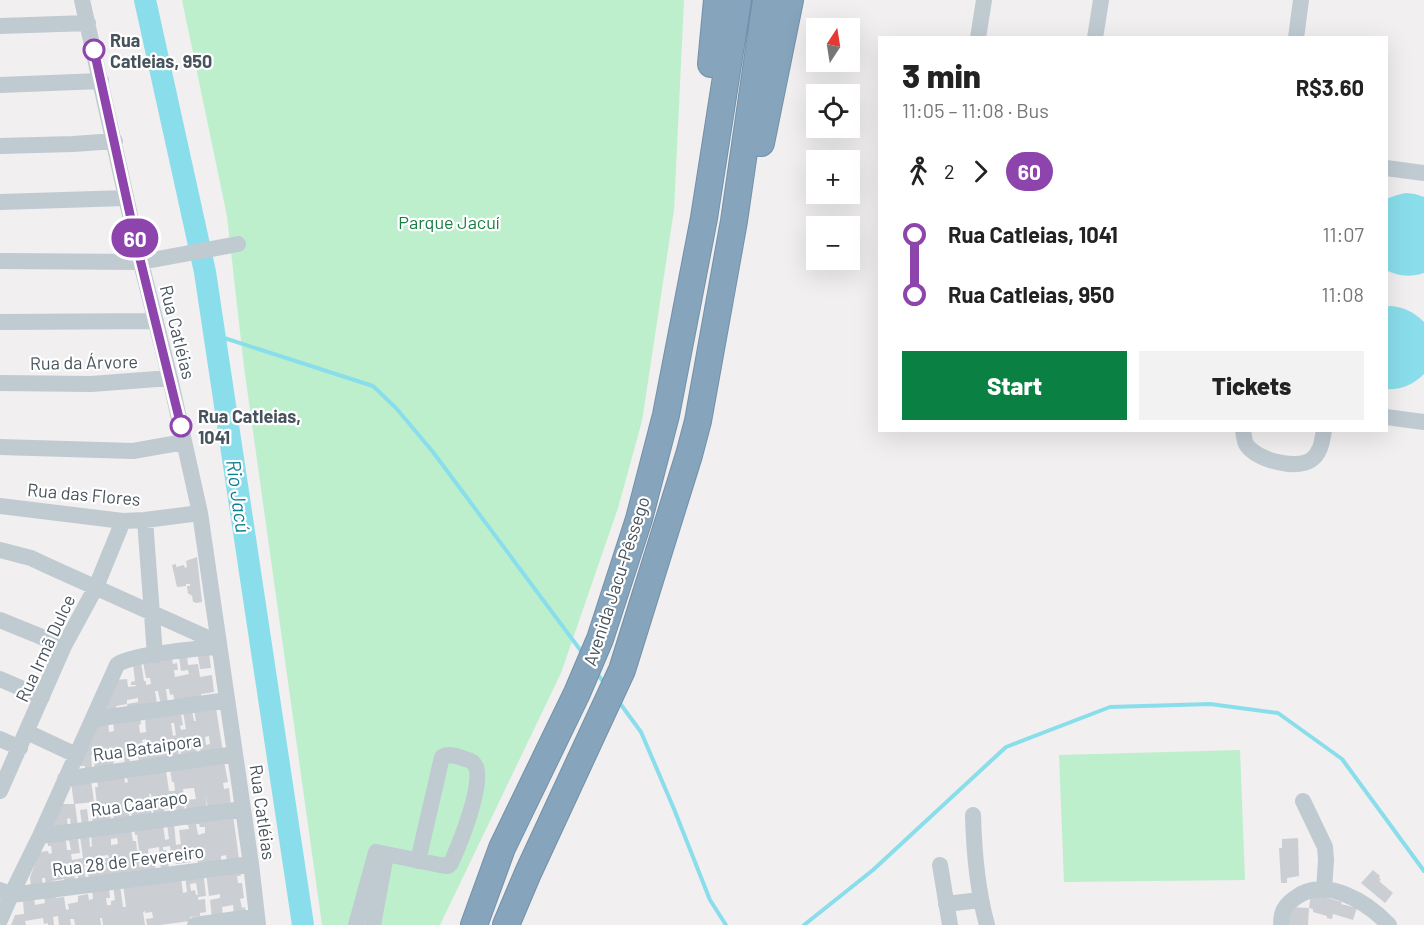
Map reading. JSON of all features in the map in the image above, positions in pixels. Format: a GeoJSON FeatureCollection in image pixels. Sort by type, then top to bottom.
{"type":"FeatureCollection","features":[{"type":"Feature","properties":{"kind":"highway"},"geometry":{"type":"LineString","coordinates":[[704,218],[696,185],[717,0]]}},
{"type":"Feature","properties":{"kind":"highway","name":"Avenida Jacu-Pêssego"},"geometry":{"type":"LineString","coordinates":[[474,925],[502,848],[577,693],[600,639],[639,519],[666,415],[704,218],[738,0]]}},
{"type":"Feature","properties":{"kind":"highway","name":"Avenida Jacu-Pêssego"},"geometry":{"type":"LineString","coordinates":[[507,925],[528,873],[622,670],[695,432],[734,221],[766,0]]}},
{"type":"Feature","properties":{"kind":"highway"},"geometry":{"type":"LineString","coordinates":[[734,221],[747,200],[758,159],[790,0]]}},
{"type":"Feature","properties":{"kind":"highway"},"geometry":{"type":"LineString","coordinates":[[458,925],[502,848]]}},
{"type":"Feature","properties":{"kind":"highway"},"geometry":{"type":"LineString","coordinates":[[519,925],[528,873]]}},
{"type":"Feature","properties":{"kind":"street","name":"Rua Catléias"},"geometry":{"type":"LineString","coordinates":[[82,0],[200,513],[258,921]]}},
{"type":"Feature","properties":{"kind":"street"},"geometry":{"type":"LineString","coordinates":[[978,36],[984,0]]}},
{"type":"Feature","properties":{"kind":"street"},"geometry":{"type":"LineString","coordinates":[[1095,36],[1101,0]]}},
{"type":"Feature","properties":{"kind":"street"},"geometry":{"type":"LineString","coordinates":[[1296,36],[1301,0]]}},
{"type":"Feature","properties":{"kind":"street"},"geometry":{"type":"LineString","coordinates":[[0,27],[88,23]]}},
{"type":"Feature","properties":{"kind":"street"},"geometry":{"type":"LineString","coordinates":[[0,85],[101,81]]}},
{"type":"Feature","properties":{"kind":"street"},"geometry":{"type":"LineString","coordinates":[[0,146],[115,141]]}},
{"type":"Feature","properties":{"kind":"street"},"geometry":{"type":"LineString","coordinates":[[1388,168],[1424,173]]}},
{"type":"Feature","properties":{"kind":"street"},"geometry":{"type":"LineString","coordinates":[[0,202],[126,198]]}},
{"type":"Feature","properties":{"kind":"street"},"geometry":{"type":"LineString","coordinates":[[0,261],[141,262],[236,245]]}},
{"type":"Feature","properties":{"kind":"street"},"geometry":{"type":"LineString","coordinates":[[0,322],[156,321]]}},
{"type":"Feature","properties":{"kind":"street","name":"Rua da Árvore"},"geometry":{"type":"LineString","coordinates":[[0,383],[91,384],[170,378]]}},
{"type":"Feature","properties":{"kind":"street"},"geometry":{"type":"LineString","coordinates":[[1388,417],[1424,422]]}},
{"type":"Feature","properties":{"kind":"street"},"geometry":{"type":"LineString","coordinates":[[1243,432],[1245,442],[1251,450],[1272,461],[1287,464],[1311,460],[1319,452],[1324,432]]}},
{"type":"Feature","properties":{"kind":"street"},"geometry":{"type":"LineString","coordinates":[[0,447],[133,450],[184,442]]}},
{"type":"Feature","properties":{"kind":"street","name":"Rua das Flores"},"geometry":{"type":"LineString","coordinates":[[0,506],[123,521],[200,513]]}},
{"type":"Feature","properties":{"kind":"street"},"geometry":{"type":"LineString","coordinates":[[146,520],[155,655]]}},
{"type":"Feature","properties":{"kind":"street","name":"Rua Irmã Dulce"},"geometry":{"type":"LineString","coordinates":[[0,791],[64,646],[96,587],[123,521]]}},
{"type":"Feature","properties":{"kind":"street"},"geometry":{"type":"LineString","coordinates":[[0,550],[31,558],[219,644]]}},
{"type":"Feature","properties":{"kind":"street"},"geometry":{"type":"LineString","coordinates":[[0,620],[64,646]]}},
{"type":"Feature","properties":{"kind":"street"},"geometry":{"type":"LineString","coordinates":[[0,920],[5,892],[40,836],[116,668],[127,660],[219,644]]}},
{"type":"Feature","properties":{"kind":"street"},"geometry":{"type":"LineString","coordinates":[[0,679],[42,697]]}},
{"type":"Feature","properties":{"kind":"street"},"geometry":{"type":"LineString","coordinates":[[93,719],[227,700]]}},
{"type":"Feature","properties":{"kind":"street"},"geometry":{"type":"LineString","coordinates":[[0,739],[24,740],[76,755]]}},
{"type":"Feature","properties":{"kind":"street","name":"Rua Bataipora"},"geometry":{"type":"LineString","coordinates":[[65,779],[235,754]]}},
{"type":"Feature","properties":{"kind":"street"},"geometry":{"type":"LineString","coordinates":[[381,853],[418,861],[445,866],[451,863],[476,790],[477,771],[472,761],[451,755],[442,757],[418,861]]}},
{"type":"Feature","properties":{"kind":"street"},"geometry":{"type":"LineString","coordinates":[[1303,801],[1325,847],[1324,890]]}},
{"type":"Feature","properties":{"kind":"street","name":"Rua Caarapo"},"geometry":{"type":"LineString","coordinates":[[40,836],[243,808]]}},
{"type":"Feature","properties":{"kind":"street"},"geometry":{"type":"LineString","coordinates":[[973,815],[980,900],[987,925]]}},
{"type":"Feature","properties":{"kind":"street"},"geometry":{"type":"LineString","coordinates":[[356,925],[381,853]]}},
{"type":"Feature","properties":{"kind":"street"},"geometry":{"type":"LineString","coordinates":[[373,925],[381,853]]}},
{"type":"Feature","properties":{"kind":"street","name":"Rua 28 de Fevereiro"},"geometry":{"type":"LineString","coordinates":[[5,892],[251,864]]}},
{"type":"Feature","properties":{"kind":"street"},"geometry":{"type":"LineString","coordinates":[[940,865],[950,925]]}},
{"type":"Feature","properties":{"kind":"street"},"geometry":{"type":"LineString","coordinates":[[1281,925],[1285,905],[1300,894],[1316,889],[1332,890],[1351,896],[1389,925]]}},
{"type":"Feature","properties":{"kind":"street"},"geometry":{"type":"LineString","coordinates":[[946,904],[980,900]]}},
{"type":"Feature","properties":{"kind":"street"},"geometry":{"type":"LineString","coordinates":[[195,925],[258,921]]}},
{"type":"Feature","properties":{"kind":"green space","name":"Parque Jacuí"},"geometry":{"type":"Polygon","coordinates":[[[182,0],[684,0],[674,210],[642,421],[618,508],[561,673],[440,925],[322,925],[244,367],[227,216],[182,0]]]}},
{"type":"Feature","properties":{"kind":"green space"},"geometry":{"type":"Polygon","coordinates":[[[1240,750],[1245,880],[1064,882],[1059,755],[1240,750]]]}},
{"type":"Feature","properties":{"kind":"water"},"geometry":{"type":"Polygon","coordinates":[[[1406,193],[1424,197],[1424,273],[1410,276],[1388,271],[1388,198],[1406,193]]]}},
{"type":"Feature","properties":{"kind":"water"},"geometry":{"type":"Polygon","coordinates":[[[1388,306],[1408,311],[1424,322],[1424,374],[1416,381],[1397,389],[1388,389],[1388,306]]]}},
{"type":"Feature","properties":{"kind":"building"},"geometry":{"type":"Polygon","coordinates":[[[197,557],[202,602],[195,603],[192,595],[188,594],[187,586],[190,584],[177,587],[172,565],[176,564],[176,567],[184,565],[185,568],[187,567],[186,561],[197,557]]]}},
{"type":"Feature","properties":{"kind":"building"},"geometry":{"type":"Polygon","coordinates":[[[209,653],[211,668],[200,669],[198,656],[209,653]]]}},
{"type":"Feature","properties":{"kind":"building"},"geometry":{"type":"Polygon","coordinates":[[[187,656],[188,665],[198,664],[200,677],[212,675],[214,692],[201,694],[201,699],[175,703],[173,694],[170,695],[169,689],[166,689],[168,704],[161,705],[158,691],[155,691],[157,705],[128,709],[127,704],[116,706],[117,711],[102,713],[116,680],[127,679],[128,687],[136,686],[131,685],[131,682],[135,681],[133,664],[141,662],[146,685],[151,684],[150,678],[146,678],[143,662],[172,658],[173,664],[177,663],[178,670],[174,670],[175,677],[189,674],[188,670],[181,671],[179,657],[187,656]],[[138,698],[127,700],[127,704],[138,702],[138,698]]]}},
{"type":"Feature","properties":{"kind":"building"},"geometry":{"type":"Polygon","coordinates":[[[216,708],[223,752],[201,755],[199,739],[195,739],[197,755],[181,755],[180,745],[174,743],[174,748],[178,747],[179,758],[139,763],[136,751],[135,755],[129,755],[130,764],[125,765],[124,757],[113,759],[114,766],[95,769],[93,754],[91,755],[92,769],[85,770],[85,766],[79,766],[97,723],[108,722],[109,732],[114,731],[113,721],[140,717],[140,733],[146,732],[145,717],[181,714],[183,725],[180,726],[181,730],[186,729],[183,712],[192,711],[194,721],[196,721],[194,710],[216,708]],[[171,723],[173,736],[176,735],[174,723],[171,723]],[[209,736],[205,737],[206,745],[210,744],[209,736]],[[146,739],[142,740],[143,750],[147,749],[146,739]]]}},
{"type":"Feature","properties":{"kind":"building"},"geometry":{"type":"Polygon","coordinates":[[[224,761],[228,782],[223,783],[224,789],[229,788],[231,806],[208,809],[206,796],[207,809],[187,812],[185,800],[196,799],[194,788],[183,789],[185,812],[177,813],[175,801],[170,801],[171,808],[164,809],[165,815],[154,816],[155,804],[149,794],[152,817],[132,819],[130,802],[127,802],[130,820],[114,822],[113,809],[110,809],[111,822],[93,825],[89,806],[97,805],[95,787],[98,787],[97,779],[124,775],[125,783],[128,782],[127,778],[166,771],[169,791],[174,791],[170,769],[224,761]]]}},
{"type":"Feature","properties":{"kind":"building"},"geometry":{"type":"Polygon","coordinates":[[[91,780],[94,802],[75,804],[78,827],[71,828],[70,818],[67,819],[68,828],[51,829],[62,804],[74,804],[71,783],[91,780]]]}},
{"type":"Feature","properties":{"kind":"building"},"geometry":{"type":"Polygon","coordinates":[[[87,809],[89,825],[82,826],[80,810],[87,809]]]}},
{"type":"Feature","properties":{"kind":"building"},"geometry":{"type":"Polygon","coordinates":[[[233,815],[239,859],[227,861],[226,855],[221,856],[221,861],[198,863],[197,857],[192,857],[190,853],[191,862],[176,864],[170,846],[163,847],[163,850],[166,850],[169,869],[161,870],[159,847],[148,849],[149,857],[154,856],[156,871],[89,880],[87,866],[84,866],[86,881],[79,882],[75,862],[73,863],[75,882],[65,884],[64,879],[52,881],[53,885],[46,886],[45,878],[42,878],[43,887],[31,888],[30,877],[40,852],[52,853],[47,840],[62,838],[66,841],[67,850],[71,850],[69,840],[78,839],[80,853],[71,854],[72,860],[83,858],[80,836],[89,835],[90,847],[92,846],[91,834],[131,829],[133,841],[136,841],[137,850],[139,850],[134,828],[163,824],[165,840],[169,839],[167,824],[174,823],[176,845],[181,844],[179,830],[189,829],[188,825],[183,825],[233,815]],[[196,824],[198,835],[205,833],[205,827],[196,824]],[[117,838],[111,839],[111,845],[118,844],[117,838]],[[108,855],[101,856],[103,863],[106,863],[105,858],[109,858],[108,855]],[[149,858],[145,859],[145,862],[139,863],[139,867],[150,865],[149,858]]]}},
{"type":"Feature","properties":{"kind":"building"},"geometry":{"type":"Polygon","coordinates":[[[1298,838],[1299,876],[1287,878],[1287,883],[1281,883],[1279,848],[1282,848],[1282,839],[1298,838]]]}},
{"type":"Feature","properties":{"kind":"building"},"geometry":{"type":"Polygon","coordinates":[[[239,868],[241,876],[237,876],[238,883],[242,883],[244,898],[240,899],[246,913],[234,915],[233,905],[222,907],[223,916],[212,918],[210,900],[220,898],[220,894],[209,896],[206,873],[239,868]]]}},
{"type":"Feature","properties":{"kind":"building"},"geometry":{"type":"Polygon","coordinates":[[[1373,870],[1380,876],[1379,881],[1393,893],[1385,903],[1361,883],[1373,870]]]}},
{"type":"Feature","properties":{"kind":"building"},"geometry":{"type":"Polygon","coordinates":[[[185,876],[204,878],[206,896],[198,897],[198,900],[205,899],[206,912],[200,913],[200,916],[190,917],[190,921],[147,925],[146,919],[153,918],[152,912],[145,913],[145,911],[143,912],[145,925],[103,925],[102,918],[100,918],[101,925],[75,925],[74,919],[70,919],[71,925],[59,925],[58,916],[53,917],[54,925],[44,924],[43,918],[25,921],[26,925],[11,925],[15,915],[24,914],[23,901],[34,898],[35,905],[45,903],[44,896],[64,897],[66,910],[69,909],[68,904],[78,902],[78,896],[88,894],[89,900],[93,899],[92,889],[109,887],[110,898],[106,898],[107,905],[111,905],[111,901],[115,900],[113,886],[120,885],[123,907],[126,907],[123,885],[181,877],[183,893],[187,892],[185,876]],[[196,883],[190,884],[191,891],[195,890],[198,895],[196,883]]]}},
{"type":"Feature","properties":{"kind":"building"},"geometry":{"type":"Polygon","coordinates":[[[1311,893],[1357,908],[1353,920],[1333,914],[1332,919],[1327,918],[1327,916],[1313,912],[1313,909],[1309,908],[1311,893]]]}},
{"type":"Feature","properties":{"kind":"building"},"geometry":{"type":"Polygon","coordinates":[[[1289,907],[1309,908],[1308,925],[1288,925],[1289,907]]]}},
{"type":"Feature","properties":{"kind":"waterway","name":"Rio Jacú"},"geometry":{"type":"LineString","coordinates":[[145,0],[205,272],[303,925]]}},
{"type":"Feature","properties":{"kind":"waterway"},"geometry":{"type":"LineString","coordinates":[[215,335],[373,386],[396,408],[433,452],[584,655]]}},
{"type":"Feature","properties":{"kind":"waterway"},"geometry":{"type":"LineString","coordinates":[[595,671],[605,684]]}},
{"type":"Feature","properties":{"kind":"waterway"},"geometry":{"type":"LineString","coordinates":[[619,702],[641,732],[710,900],[726,925]]}},
{"type":"Feature","properties":{"kind":"waterway"},"geometry":{"type":"LineString","coordinates":[[804,925],[873,870],[1006,747],[1110,707],[1210,704],[1278,713],[1342,759],[1424,871]]}},
{"type":"Feature","properties":{"kind":"bus line","name":"60"},"geometry":{"type":"LineString","coordinates":[[94,50],[138,251],[181,426]]}},
{"type":"Feature","properties":{"kind":"place","name":"Rua Catleias, 950"},"geometry":{"type":"Point","coordinates":[94,50]}},
{"type":"Feature","properties":{"kind":"place","name":"Rua Catleias, 1041"},"geometry":{"type":"Point","coordinates":[181,426]}}]}
